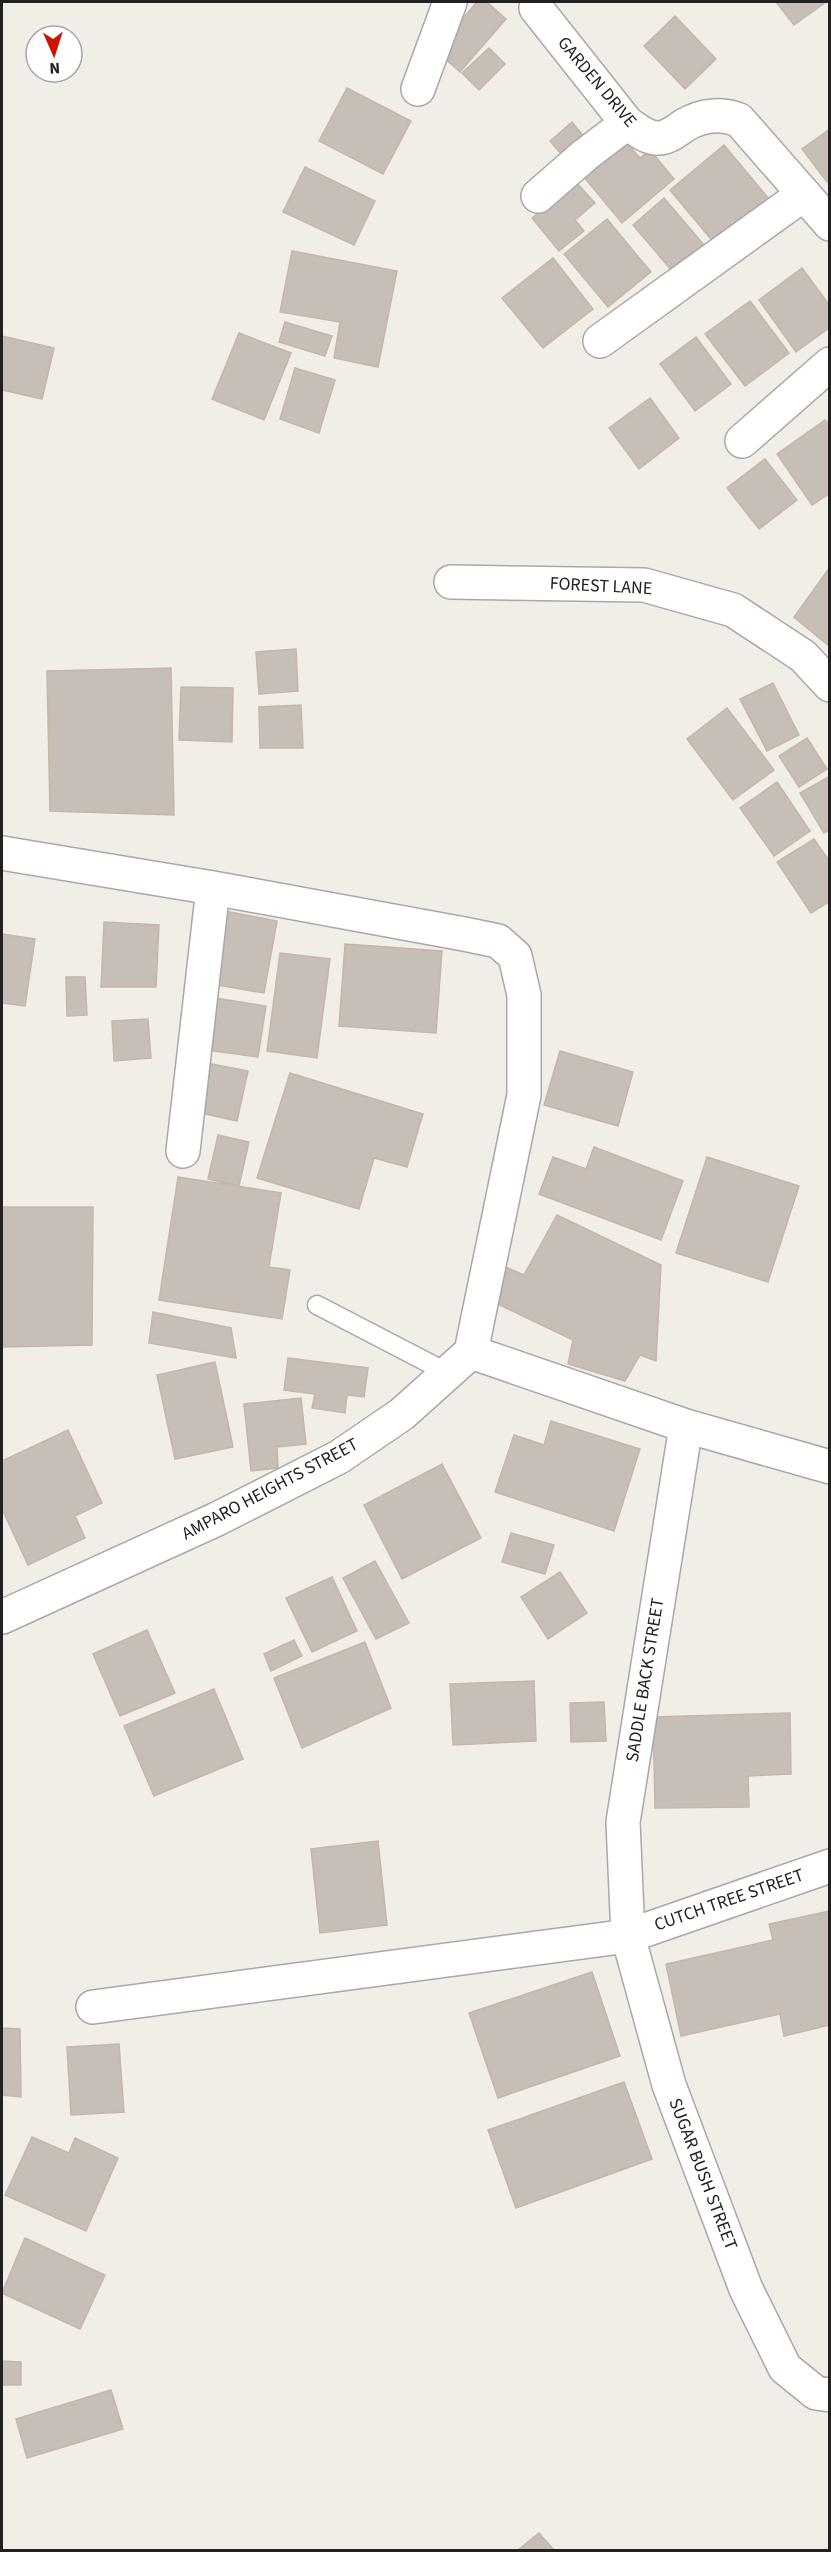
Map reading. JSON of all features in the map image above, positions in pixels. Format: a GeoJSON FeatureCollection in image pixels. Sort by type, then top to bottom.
{"type":"FeatureCollection","features":[{"type":"Feature","properties":{"kind":"street"},"geometry":{"type":"LineString","coordinates":[[418,90],[450,2]]}},
{"type":"Feature","properties":{"kind":"street","name":"GARDEN DRIVE"},"geometry":{"type":"LineString","coordinates":[[536,8],[627,123],[645,136],[657,139],[669,136],[688,123],[714,115],[727,115],[739,120],[830,224]]}},
{"type":"Feature","properties":{"kind":"street"},"geometry":{"type":"LineString","coordinates":[[538,196],[585,155],[627,123]]}},
{"type":"Feature","properties":{"kind":"street"},"geometry":{"type":"LineString","coordinates":[[600,341],[804,195]]}},
{"type":"Feature","properties":{"kind":"street"},"geometry":{"type":"LineString","coordinates":[[742,441],[830,364]]}},
{"type":"Feature","properties":{"kind":"street","name":"FOREST LANE"},"geometry":{"type":"LineString","coordinates":[[451,582],[644,585],[733,610],[802,656],[830,685]]}},
{"type":"Feature","properties":{"kind":"street"},"geometry":{"type":"LineString","coordinates":[[2,853],[213,888],[498,941],[515,956],[524,995],[524,1095],[459,1362],[830,1467]]}},
{"type":"Feature","properties":{"kind":"street"},"geometry":{"type":"LineString","coordinates":[[183,1151],[213,888]]}},
{"type":"Feature","properties":{"kind":"street","name":"AMPARO HEIGHTS STREET"},"geometry":{"type":"LineString","coordinates":[[2,1617],[217,1519],[339,1457],[402,1414],[459,1362]]}},
{"type":"Feature","properties":{"kind":"street","name":"SADDLE BACK STREET"},"geometry":{"type":"LineString","coordinates":[[628,1936],[622,1822],[686,1426]]}},
{"type":"Feature","properties":{"kind":"street","name":"CUTCH TREE STREET"},"geometry":{"type":"LineString","coordinates":[[93,2007],[628,1936],[830,1866]]}},
{"type":"Feature","properties":{"kind":"street","name":"SUGAR BUSH STREET"},"geometry":{"type":"LineString","coordinates":[[628,1936],[669,2085],[746,2289],[785,2368],[823,2394]]}},
{"type":"Feature","properties":{"kind":"lane"},"geometry":{"type":"LineString","coordinates":[[317,1305],[459,1362]]}},
{"type":"Feature","properties":{"kind":"building"},"geometry":{"type":"Polygon","coordinates":[[[477,2],[487,2],[506,19],[460,72],[435,50],[477,2]]]}},
{"type":"Feature","properties":{"kind":"building"},"geometry":{"type":"Polygon","coordinates":[[[776,2],[826,2],[794,25],[776,2]]]}},
{"type":"Feature","properties":{"kind":"building"},"geometry":{"type":"Polygon","coordinates":[[[675,16],[716,59],[685,89],[644,46],[675,16]]]}},
{"type":"Feature","properties":{"kind":"building"},"geometry":{"type":"Polygon","coordinates":[[[489,48],[505,64],[479,90],[462,73],[489,48]]]}},
{"type":"Feature","properties":{"kind":"building"},"geometry":{"type":"Polygon","coordinates":[[[347,88],[411,121],[383,174],[319,141],[347,88]]]}},
{"type":"Feature","properties":{"kind":"building"},"geometry":{"type":"Polygon","coordinates":[[[572,122],[584,137],[562,155],[550,141],[572,122]]]}},
{"type":"Feature","properties":{"kind":"building"},"geometry":{"type":"Polygon","coordinates":[[[830,129],[830,180],[827,182],[802,149],[830,129]]]}},
{"type":"Feature","properties":{"kind":"building"},"geometry":{"type":"Polygon","coordinates":[[[626,142],[640,158],[650,150],[674,179],[622,223],[584,177],[626,142]]]}},
{"type":"Feature","properties":{"kind":"building"},"geometry":{"type":"Polygon","coordinates":[[[724,145],[774,205],[720,250],[670,190],[724,145]]]}},
{"type":"Feature","properties":{"kind":"building"},"geometry":{"type":"Polygon","coordinates":[[[305,167],[375,201],[354,245],[283,212],[305,167]]]}},
{"type":"Feature","properties":{"kind":"building"},"geometry":{"type":"Polygon","coordinates":[[[576,182],[595,203],[575,220],[584,231],[559,251],[532,218],[576,182]]]}},
{"type":"Feature","properties":{"kind":"building"},"geometry":{"type":"Polygon","coordinates":[[[664,198],[709,251],[678,278],[633,225],[664,198]]]}},
{"type":"Feature","properties":{"kind":"building"},"geometry":{"type":"Polygon","coordinates":[[[607,219],[651,272],[608,307],[564,254],[607,219]]]}},
{"type":"Feature","properties":{"kind":"building"},"geometry":{"type":"Polygon","coordinates":[[[292,251],[397,271],[378,367],[334,358],[340,322],[280,312],[292,251]]]}},
{"type":"Feature","properties":{"kind":"building"},"geometry":{"type":"Polygon","coordinates":[[[553,258],[593,309],[543,348],[502,298],[553,258]]]}},
{"type":"Feature","properties":{"kind":"building"},"geometry":{"type":"Polygon","coordinates":[[[802,268],[830,306],[830,327],[796,352],[759,300],[802,268]]]}},
{"type":"Feature","properties":{"kind":"building"},"geometry":{"type":"Polygon","coordinates":[[[750,301],[789,353],[745,386],[705,334],[750,301]]]}},
{"type":"Feature","properties":{"kind":"building"},"geometry":{"type":"Polygon","coordinates":[[[285,322],[332,336],[325,356],[279,342],[285,322]]]}},
{"type":"Feature","properties":{"kind":"building"},"geometry":{"type":"Polygon","coordinates":[[[239,333],[291,353],[264,420],[212,399],[239,333]]]}},
{"type":"Feature","properties":{"kind":"building"},"geometry":{"type":"Polygon","coordinates":[[[2,336],[54,348],[42,399],[2,390],[2,336]]]}},
{"type":"Feature","properties":{"kind":"building"},"geometry":{"type":"Polygon","coordinates":[[[696,337],[731,384],[695,411],[660,364],[696,337]]]}},
{"type":"Feature","properties":{"kind":"building"},"geometry":{"type":"Polygon","coordinates":[[[295,368],[335,380],[319,433],[280,419],[295,368]]]}},
{"type":"Feature","properties":{"kind":"building"},"geometry":{"type":"Polygon","coordinates":[[[650,398],[679,438],[639,469],[609,428],[650,398]]]}},
{"type":"Feature","properties":{"kind":"building"},"geometry":{"type":"Polygon","coordinates":[[[825,420],[830,426],[830,493],[812,505],[777,454],[825,420]]]}},
{"type":"Feature","properties":{"kind":"building"},"geometry":{"type":"Polygon","coordinates":[[[765,459],[797,500],[759,529],[727,488],[765,459]]]}},
{"type":"Feature","properties":{"kind":"building"},"geometry":{"type":"Polygon","coordinates":[[[830,567],[830,647],[794,617],[830,567]]]}},
{"type":"Feature","properties":{"kind":"building"},"geometry":{"type":"Polygon","coordinates":[[[296,649],[298,691],[259,694],[256,652],[296,649]]]}},
{"type":"Feature","properties":{"kind":"building"},"geometry":{"type":"Polygon","coordinates":[[[171,668],[174,815],[50,811],[47,671],[171,668]]]}},
{"type":"Feature","properties":{"kind":"building"},"geometry":{"type":"Polygon","coordinates":[[[773,683],[799,735],[767,751],[740,699],[773,683]]]}},
{"type":"Feature","properties":{"kind":"building"},"geometry":{"type":"Polygon","coordinates":[[[181,687],[233,688],[232,742],[179,740],[181,687]]]}},
{"type":"Feature","properties":{"kind":"building"},"geometry":{"type":"Polygon","coordinates":[[[301,705],[303,748],[260,748],[259,707],[301,705]]]}},
{"type":"Feature","properties":{"kind":"building"},"geometry":{"type":"Polygon","coordinates":[[[727,708],[774,770],[733,800],[687,739],[727,708]]]}},
{"type":"Feature","properties":{"kind":"building"},"geometry":{"type":"Polygon","coordinates":[[[807,738],[827,769],[799,787],[779,756],[807,738]]]}},
{"type":"Feature","properties":{"kind":"building"},"geometry":{"type":"Polygon","coordinates":[[[830,776],[830,830],[824,833],[800,793],[830,776]]]}},
{"type":"Feature","properties":{"kind":"building"},"geometry":{"type":"Polygon","coordinates":[[[777,782],[810,831],[774,856],[740,808],[777,782]]]}},
{"type":"Feature","properties":{"kind":"building"},"geometry":{"type":"Polygon","coordinates":[[[814,839],[830,862],[830,901],[811,913],[777,862],[814,839]]]}},
{"type":"Feature","properties":{"kind":"building"},"geometry":{"type":"Polygon","coordinates":[[[225,911],[277,921],[264,993],[211,984],[225,911]]]}},
{"type":"Feature","properties":{"kind":"building"},"geometry":{"type":"Polygon","coordinates":[[[104,922],[159,925],[156,987],[101,987],[104,922]]]}},
{"type":"Feature","properties":{"kind":"building"},"geometry":{"type":"Polygon","coordinates":[[[2,934],[35,939],[25,1006],[2,1003],[2,934]]]}},
{"type":"Feature","properties":{"kind":"building"},"geometry":{"type":"Polygon","coordinates":[[[345,944],[442,951],[436,1033],[339,1026],[345,944]]]}},
{"type":"Feature","properties":{"kind":"building"},"geometry":{"type":"Polygon","coordinates":[[[280,953],[330,959],[317,1058],[267,1051],[280,953]]]}},
{"type":"Feature","properties":{"kind":"building"},"geometry":{"type":"Polygon","coordinates":[[[66,977],[85,977],[87,1015],[67,1016],[66,977]]]}},
{"type":"Feature","properties":{"kind":"building"},"geometry":{"type":"Polygon","coordinates":[[[215,998],[266,1006],[258,1057],[207,1050],[215,998]]]}},
{"type":"Feature","properties":{"kind":"building"},"geometry":{"type":"Polygon","coordinates":[[[148,1019],[151,1058],[114,1061],[112,1021],[148,1019]]]}},
{"type":"Feature","properties":{"kind":"building"},"geometry":{"type":"Polygon","coordinates":[[[560,1051],[633,1072],[618,1126],[544,1105],[560,1051]]]}},
{"type":"Feature","properties":{"kind":"building"},"geometry":{"type":"Polygon","coordinates":[[[207,1063],[248,1071],[237,1121],[196,1112],[207,1063]]]}},
{"type":"Feature","properties":{"kind":"building"},"geometry":{"type":"Polygon","coordinates":[[[290,1073],[423,1114],[407,1167],[374,1158],[359,1209],[257,1178],[290,1073]]]}},
{"type":"Feature","properties":{"kind":"building"},"geometry":{"type":"Polygon","coordinates":[[[218,1135],[249,1142],[239,1186],[208,1179],[218,1135]]]}},
{"type":"Feature","properties":{"kind":"building"},"geometry":{"type":"Polygon","coordinates":[[[594,1147],[683,1181],[661,1240],[539,1194],[553,1157],[586,1169],[594,1147]]]}},
{"type":"Feature","properties":{"kind":"building"},"geometry":{"type":"Polygon","coordinates":[[[707,1157],[799,1186],[768,1282],[676,1253],[707,1157]]]}},
{"type":"Feature","properties":{"kind":"building"},"geometry":{"type":"Polygon","coordinates":[[[178,1177],[281,1193],[269,1267],[290,1270],[282,1319],[159,1300],[178,1177]]]}},
{"type":"Feature","properties":{"kind":"building"},"geometry":{"type":"Polygon","coordinates":[[[2,1207],[93,1207],[92,1345],[2,1347],[2,1207]]]}},
{"type":"Feature","properties":{"kind":"building"},"geometry":{"type":"Polygon","coordinates":[[[557,1215],[661,1265],[656,1361],[640,1355],[625,1381],[568,1364],[573,1340],[485,1298],[501,1265],[524,1275],[557,1215]]]}},
{"type":"Feature","properties":{"kind":"building"},"geometry":{"type":"Polygon","coordinates":[[[153,1312],[231,1328],[236,1358],[149,1343],[153,1312]]]}},
{"type":"Feature","properties":{"kind":"building"},"geometry":{"type":"Polygon","coordinates":[[[288,1358],[368,1368],[364,1397],[347,1395],[345,1413],[312,1408],[315,1394],[284,1390],[288,1358]]]}},
{"type":"Feature","properties":{"kind":"building"},"geometry":{"type":"Polygon","coordinates":[[[215,1362],[233,1447],[175,1459],[157,1375],[215,1362]]]}},
{"type":"Feature","properties":{"kind":"building"},"geometry":{"type":"Polygon","coordinates":[[[301,1398],[306,1444],[277,1447],[278,1468],[251,1471],[244,1404],[301,1398]]]}},
{"type":"Feature","properties":{"kind":"building"},"geometry":{"type":"Polygon","coordinates":[[[551,1421],[640,1449],[614,1531],[495,1492],[514,1435],[544,1445],[551,1421]]]}},
{"type":"Feature","properties":{"kind":"building"},"geometry":{"type":"Polygon","coordinates":[[[68,1430],[102,1503],[75,1516],[85,1538],[28,1565],[2,1509],[2,1461],[68,1430]]]}},
{"type":"Feature","properties":{"kind":"building"},"geometry":{"type":"Polygon","coordinates":[[[442,1464],[481,1538],[402,1579],[364,1505],[442,1464]]]}},
{"type":"Feature","properties":{"kind":"building"},"geometry":{"type":"Polygon","coordinates":[[[511,1533],[554,1545],[545,1574],[502,1562],[511,1533]]]}},
{"type":"Feature","properties":{"kind":"building"},"geometry":{"type":"Polygon","coordinates":[[[375,1561],[409,1623],[376,1639],[343,1578],[375,1561]]]}},
{"type":"Feature","properties":{"kind":"building"},"geometry":{"type":"Polygon","coordinates":[[[560,1572],[587,1613],[548,1639],[521,1597],[560,1572]]]}},
{"type":"Feature","properties":{"kind":"building"},"geometry":{"type":"Polygon","coordinates":[[[332,1577],[357,1631],[312,1652],[286,1598],[332,1577]]]}},
{"type":"Feature","properties":{"kind":"building"},"geometry":{"type":"Polygon","coordinates":[[[147,1630],[175,1693],[120,1716],[93,1654],[147,1630]]]}},
{"type":"Feature","properties":{"kind":"building"},"geometry":{"type":"Polygon","coordinates":[[[294,1640],[302,1656],[271,1671],[264,1654],[294,1640]]]}},
{"type":"Feature","properties":{"kind":"building"},"geometry":{"type":"Polygon","coordinates":[[[365,1642],[391,1708],[302,1748],[274,1678],[365,1642]]]}},
{"type":"Feature","properties":{"kind":"building"},"geometry":{"type":"Polygon","coordinates":[[[534,1681],[536,1741],[453,1745],[450,1684],[534,1681]]]}},
{"type":"Feature","properties":{"kind":"building"},"geometry":{"type":"Polygon","coordinates":[[[214,1689],[243,1759],[154,1796],[124,1726],[214,1689]]]}},
{"type":"Feature","properties":{"kind":"building"},"geometry":{"type":"Polygon","coordinates":[[[604,1702],[606,1741],[571,1742],[570,1703],[604,1702]]]}},
{"type":"Feature","properties":{"kind":"building"},"geometry":{"type":"Polygon","coordinates":[[[790,1713],[791,1774],[748,1776],[749,1807],[655,1808],[653,1717],[790,1713]]]}},
{"type":"Feature","properties":{"kind":"building"},"geometry":{"type":"Polygon","coordinates":[[[378,1841],[387,1925],[320,1933],[311,1849],[378,1841]]]}},
{"type":"Feature","properties":{"kind":"building"},"geometry":{"type":"Polygon","coordinates":[[[830,1911],[830,2025],[784,2036],[780,2014],[681,2036],[666,1964],[773,1940],[769,1924],[830,1911]]]}},
{"type":"Feature","properties":{"kind":"building"},"geometry":{"type":"Polygon","coordinates":[[[592,1972],[620,2056],[498,2098],[469,2013],[592,1972]]]}},
{"type":"Feature","properties":{"kind":"building"},"geometry":{"type":"Polygon","coordinates":[[[2,2028],[20,2029],[21,2097],[2,2095],[2,2028]]]}},
{"type":"Feature","properties":{"kind":"building"},"geometry":{"type":"Polygon","coordinates":[[[119,2044],[124,2112],[71,2115],[67,2047],[119,2044]]]}},
{"type":"Feature","properties":{"kind":"building"},"geometry":{"type":"Polygon","coordinates":[[[624,2082],[652,2159],[516,2208],[488,2130],[624,2082]]]}},
{"type":"Feature","properties":{"kind":"building"},"geometry":{"type":"Polygon","coordinates":[[[32,2137],[69,2153],[75,2138],[118,2158],[86,2231],[5,2195],[32,2137]]]}},
{"type":"Feature","properties":{"kind":"building"},"geometry":{"type":"Polygon","coordinates":[[[25,2238],[105,2275],[80,2329],[2,2293],[25,2238]]]}},
{"type":"Feature","properties":{"kind":"building"},"geometry":{"type":"Polygon","coordinates":[[[2,2361],[21,2362],[21,2385],[2,2385],[2,2361]]]}},
{"type":"Feature","properties":{"kind":"building"},"geometry":{"type":"Polygon","coordinates":[[[111,2390],[123,2429],[27,2458],[16,2419],[111,2390]]]}},
{"type":"Feature","properties":{"kind":"building"},"geometry":{"type":"Polygon","coordinates":[[[539,2533],[554,2550],[518,2550],[539,2533]]]}}]}
